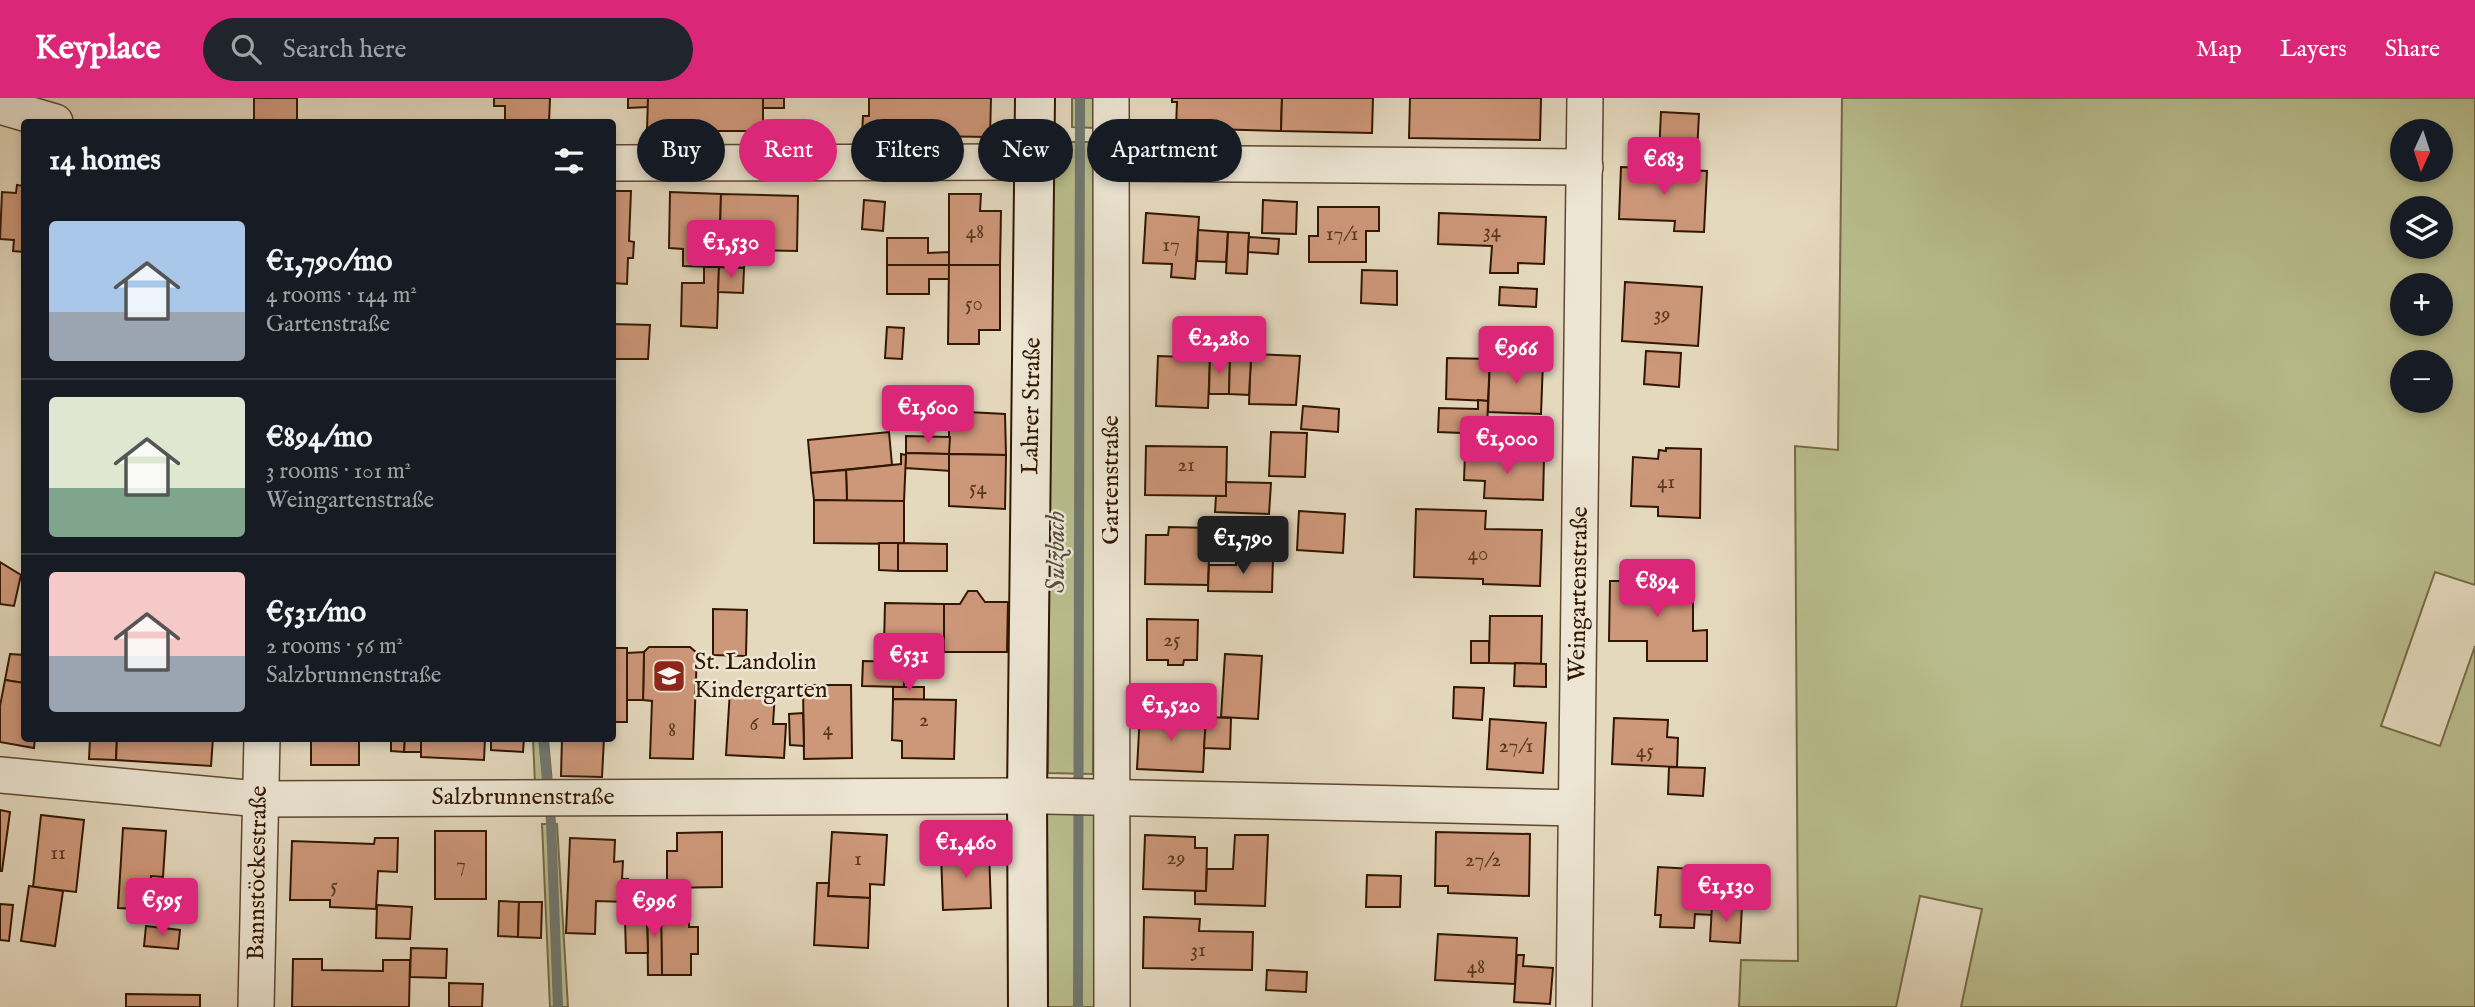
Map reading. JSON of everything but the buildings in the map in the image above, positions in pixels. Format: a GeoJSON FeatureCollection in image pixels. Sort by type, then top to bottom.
{"type":"FeatureCollection","features":[{"type":"Feature","properties":{"kind":"street","name":"Lahrer Straße"},"geometry":{"type":"LineString","coordinates":[[1035,98],[1035,119]]}},
{"type":"Feature","properties":{"kind":"street","name":"Gartenstraße"},"geometry":{"type":"LineString","coordinates":[[1111,98],[1111,119]]}},
{"type":"Feature","properties":{"kind":"street","name":"Weingartenstraße"},"geometry":{"type":"LineString","coordinates":[[1574,1007],[1585,98]]}},
{"type":"Feature","properties":{"kind":"street"},"geometry":{"type":"LineString","coordinates":[[0,106],[45,119]]}},
{"type":"Feature","properties":{"kind":"street"},"geometry":{"type":"LineString","coordinates":[[616,163],[978,162]]}},
{"type":"Feature","properties":{"kind":"street"},"geometry":{"type":"LineString","coordinates":[[1242,164],[1585,167]]}},
{"type":"Feature","properties":{"kind":"street","name":"Lahrer Straße"},"geometry":{"type":"LineString","coordinates":[[1028,1007],[1037,796],[1035,182]]}},
{"type":"Feature","properties":{"kind":"street","name":"Gartenstraße"},"geometry":{"type":"LineString","coordinates":[[1110,182],[1105,796],[1112,1007]]}},
{"type":"Feature","properties":{"kind":"street","name":"Bannstöckestraße"},"geometry":{"type":"LineString","coordinates":[[256,1007],[262,742]]}},
{"type":"Feature","properties":{"kind":"street","name":"Salzbrunnenstraße"},"geometry":{"type":"LineString","coordinates":[[0,775],[259,799],[1037,796]]}},
{"type":"Feature","properties":{"kind":"street"},"geometry":{"type":"LineString","coordinates":[[1037,796],[1576,808]]}},
{"type":"Feature","properties":{"kind":"green space"},"geometry":{"type":"Polygon","coordinates":[[[1072,98],[1097,98],[1096,119],[1087,119],[1087,128],[1073,127],[1072,98]]]}},
{"type":"Feature","properties":{"kind":"green space"},"geometry":{"type":"Polygon","coordinates":[[[1842,98],[2475,98],[2475,585],[2435,572],[2381,726],[2440,746],[2475,646],[2475,1007],[1961,1007],[1982,909],[1920,896],[1896,1007],[1739,1007],[1741,960],[1798,961],[1795,446],[1838,450],[1842,98]]]}},
{"type":"Feature","properties":{"kind":"green space"},"geometry":{"type":"Polygon","coordinates":[[[1073,142],[1087,142],[1087,182],[1098,182],[1093,774],[1048,773],[1052,182],[1073,182],[1073,142]]]}},
{"type":"Feature","properties":{"kind":"green space"},"geometry":{"type":"Polygon","coordinates":[[[533,742],[548,742],[552,783],[535,784],[533,742]]]}},
{"type":"Feature","properties":{"kind":"green space"},"geometry":{"type":"Polygon","coordinates":[[[1047,813],[1094,814],[1094,1007],[1048,1007],[1047,813]]]}},
{"type":"Feature","properties":{"kind":"green space"},"geometry":{"type":"Polygon","coordinates":[[[542,824],[557,824],[568,1007],[550,1007],[542,824]]]}},
{"type":"Feature","properties":{"kind":"waterway","name":"Sulzbach"},"geometry":{"type":"LineString","coordinates":[[1078,1007],[1080,98]]}},
{"type":"Feature","properties":{"kind":"waterway"},"geometry":{"type":"LineString","coordinates":[[543,742],[551,822],[558,1007]]}},
{"type":"Feature","properties":{"kind":"place","name":"St. Landolin Kindergarten"},"geometry":{"type":"Point","coordinates":[669,676]}}]}
